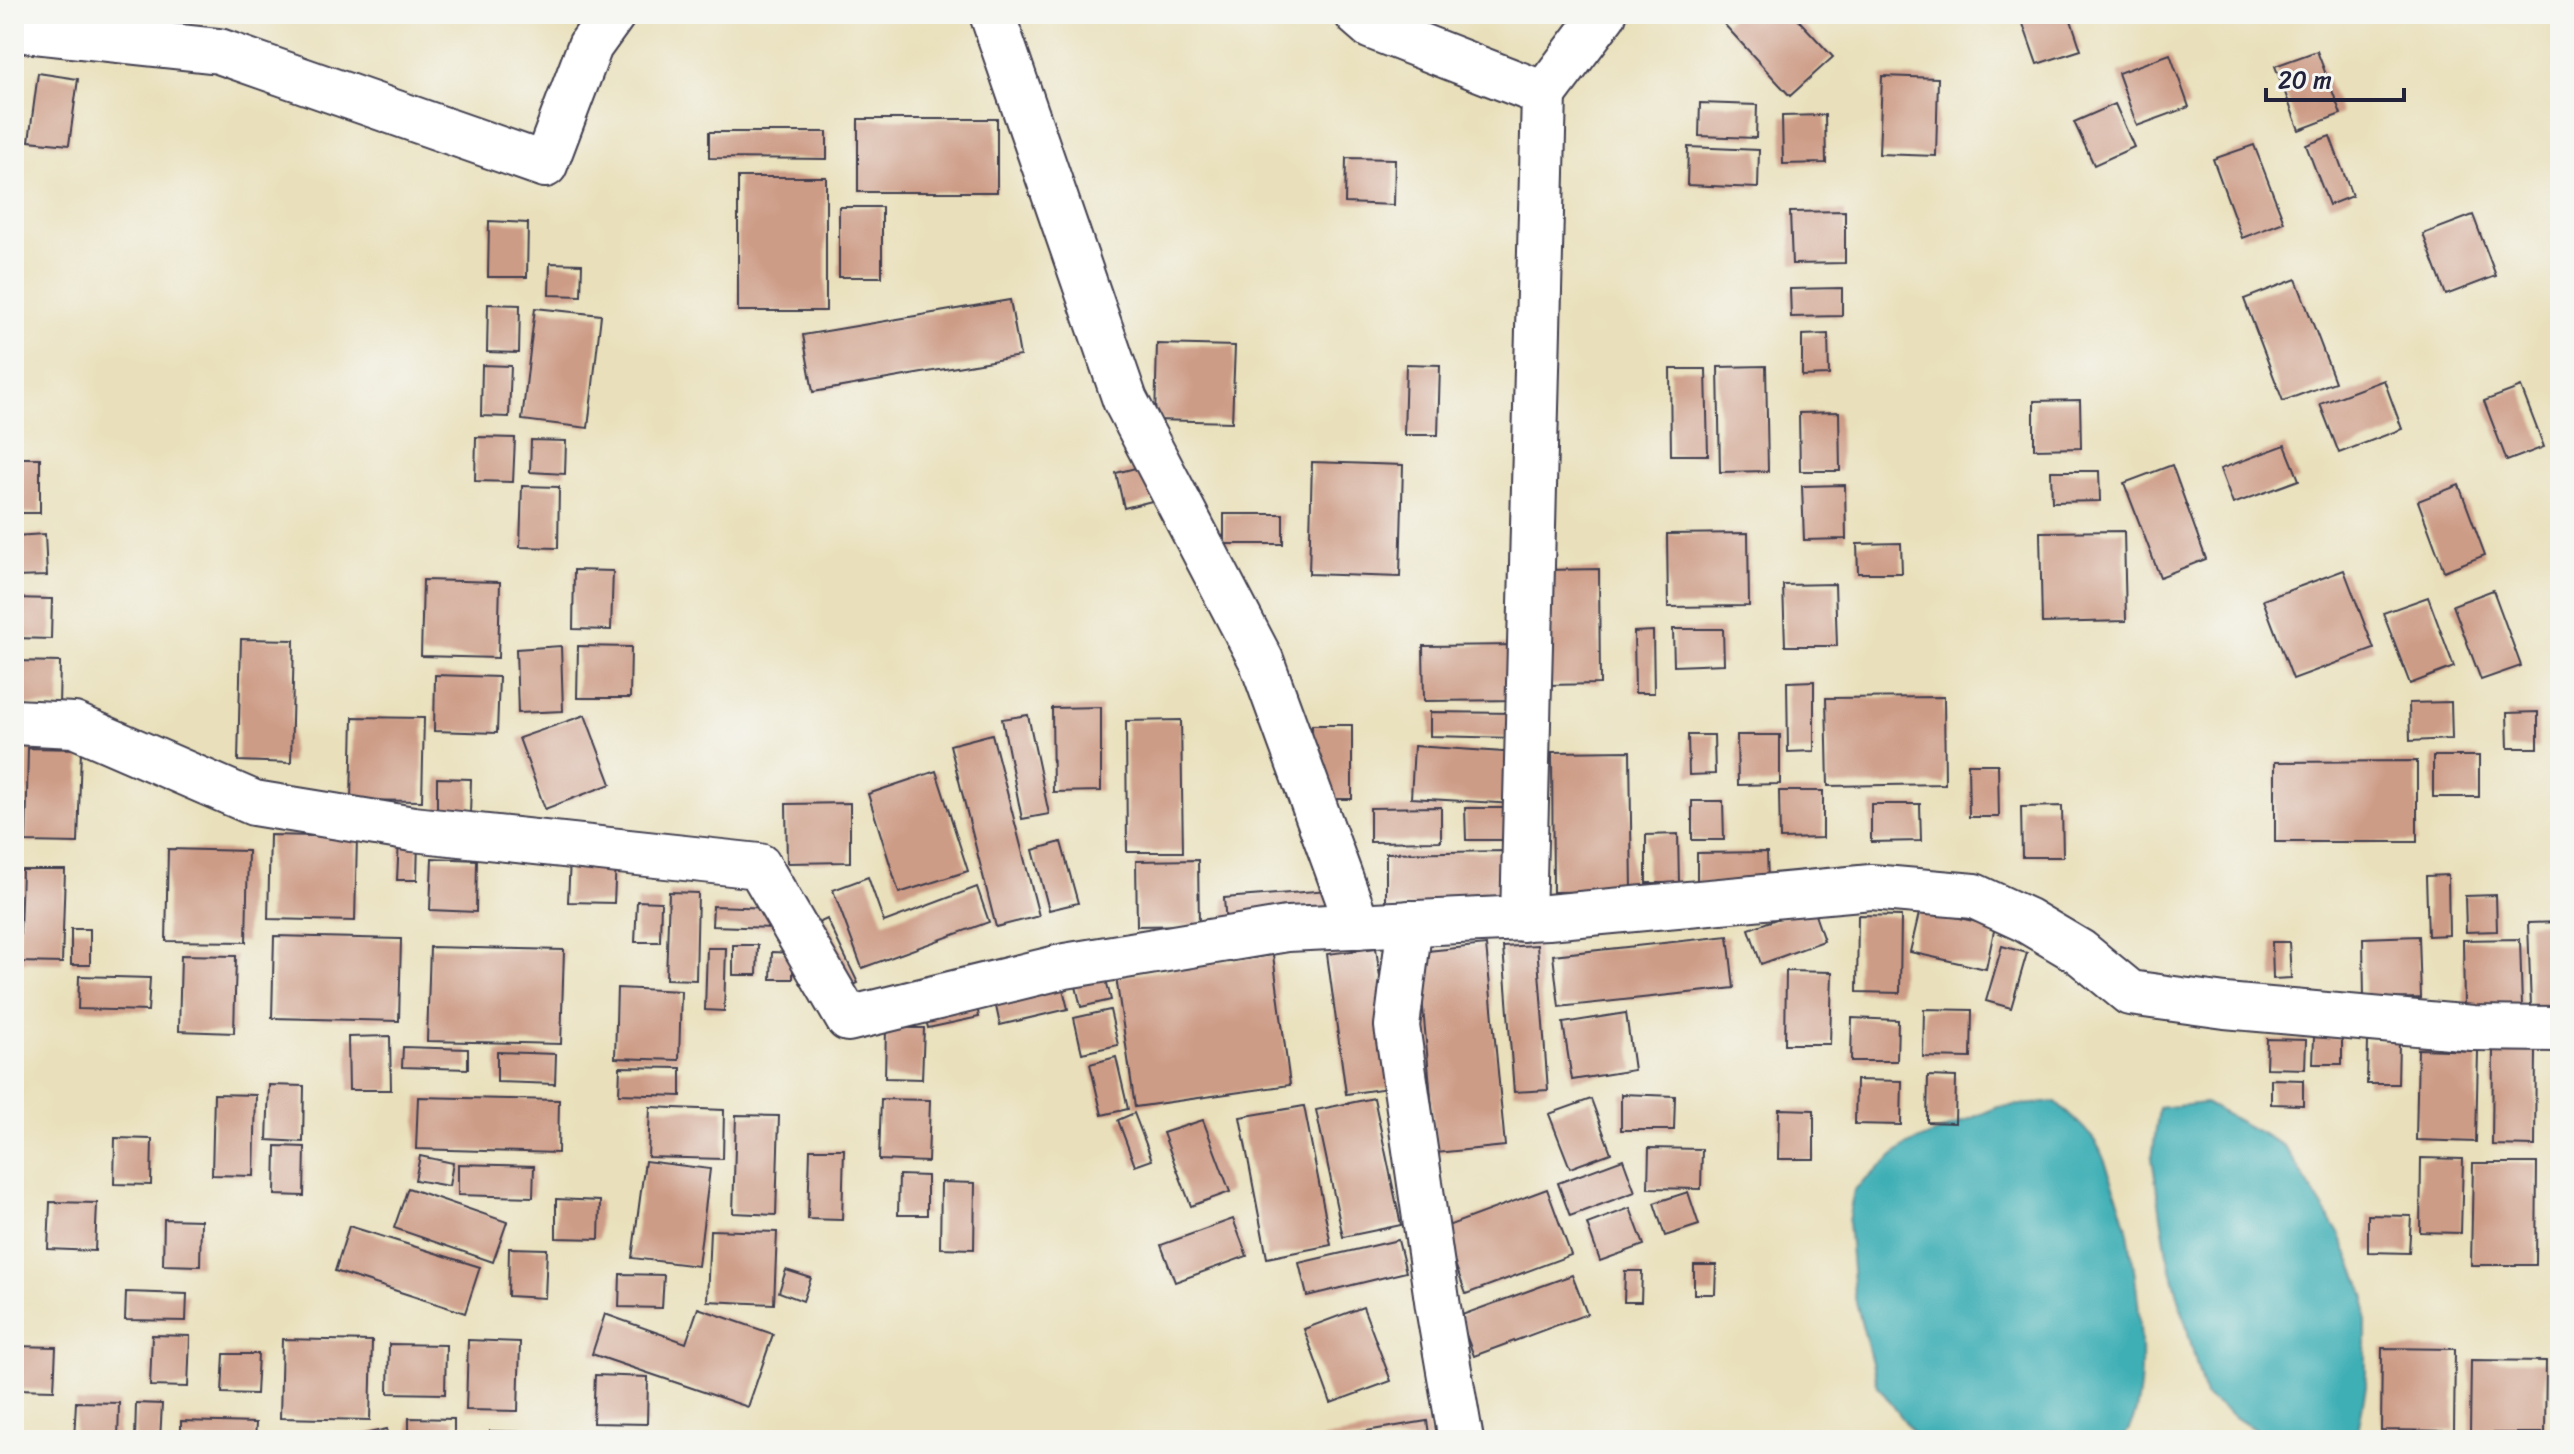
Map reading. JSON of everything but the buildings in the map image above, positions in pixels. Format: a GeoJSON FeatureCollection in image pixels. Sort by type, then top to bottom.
{"type":"FeatureCollection","features":[{"type":"Feature","properties":{"kind":"street"},"geometry":{"type":"LineString","coordinates":[[14,29],[219,51],[545,165],[590,46],[613,14]]}},
{"type":"Feature","properties":{"kind":"street"},"geometry":{"type":"LineString","coordinates":[[992,14],[1125,400],[1261,660],[1358,926]]}},
{"type":"Feature","properties":{"kind":"street"},"geometry":{"type":"LineString","coordinates":[[1357,14],[1372,27],[1544,94]]}},
{"type":"Feature","properties":{"kind":"street"},"geometry":{"type":"LineString","coordinates":[[1523,919],[1544,94],[1604,14]]}},
{"type":"Feature","properties":{"kind":"street"},"geometry":{"type":"LineString","coordinates":[[14,722],[74,725],[254,803],[413,829],[759,866],[848,1019],[1065,966],[1287,929],[1523,919],[1871,887],[1974,896],[2026,920],[2080,952],[2130,993],[2225,1006],[2473,1028],[2560,1029]]}},
{"type":"Feature","properties":{"kind":"street"},"geometry":{"type":"LineString","coordinates":[[1410,923],[1397,1026],[1438,1307],[1461,1440]]}},
{"type":"Feature","properties":{"kind":"water"},"geometry":{"type":"Polygon","coordinates":[[[2056,1102],[2098,1146],[2126,1225],[2141,1341],[2138,1401],[2131,1424],[2120,1440],[1919,1440],[1878,1386],[1854,1294],[1848,1221],[1854,1190],[1905,1146],[1998,1107],[2056,1102]]]}},
{"type":"Feature","properties":{"kind":"water"},"geometry":{"type":"Polygon","coordinates":[[[2205,1103],[2284,1146],[2340,1235],[2366,1298],[2366,1387],[2357,1437],[2310,1441],[2274,1437],[2248,1426],[2205,1396],[2167,1254],[2152,1158],[2159,1108],[2205,1103]]]}}]}
